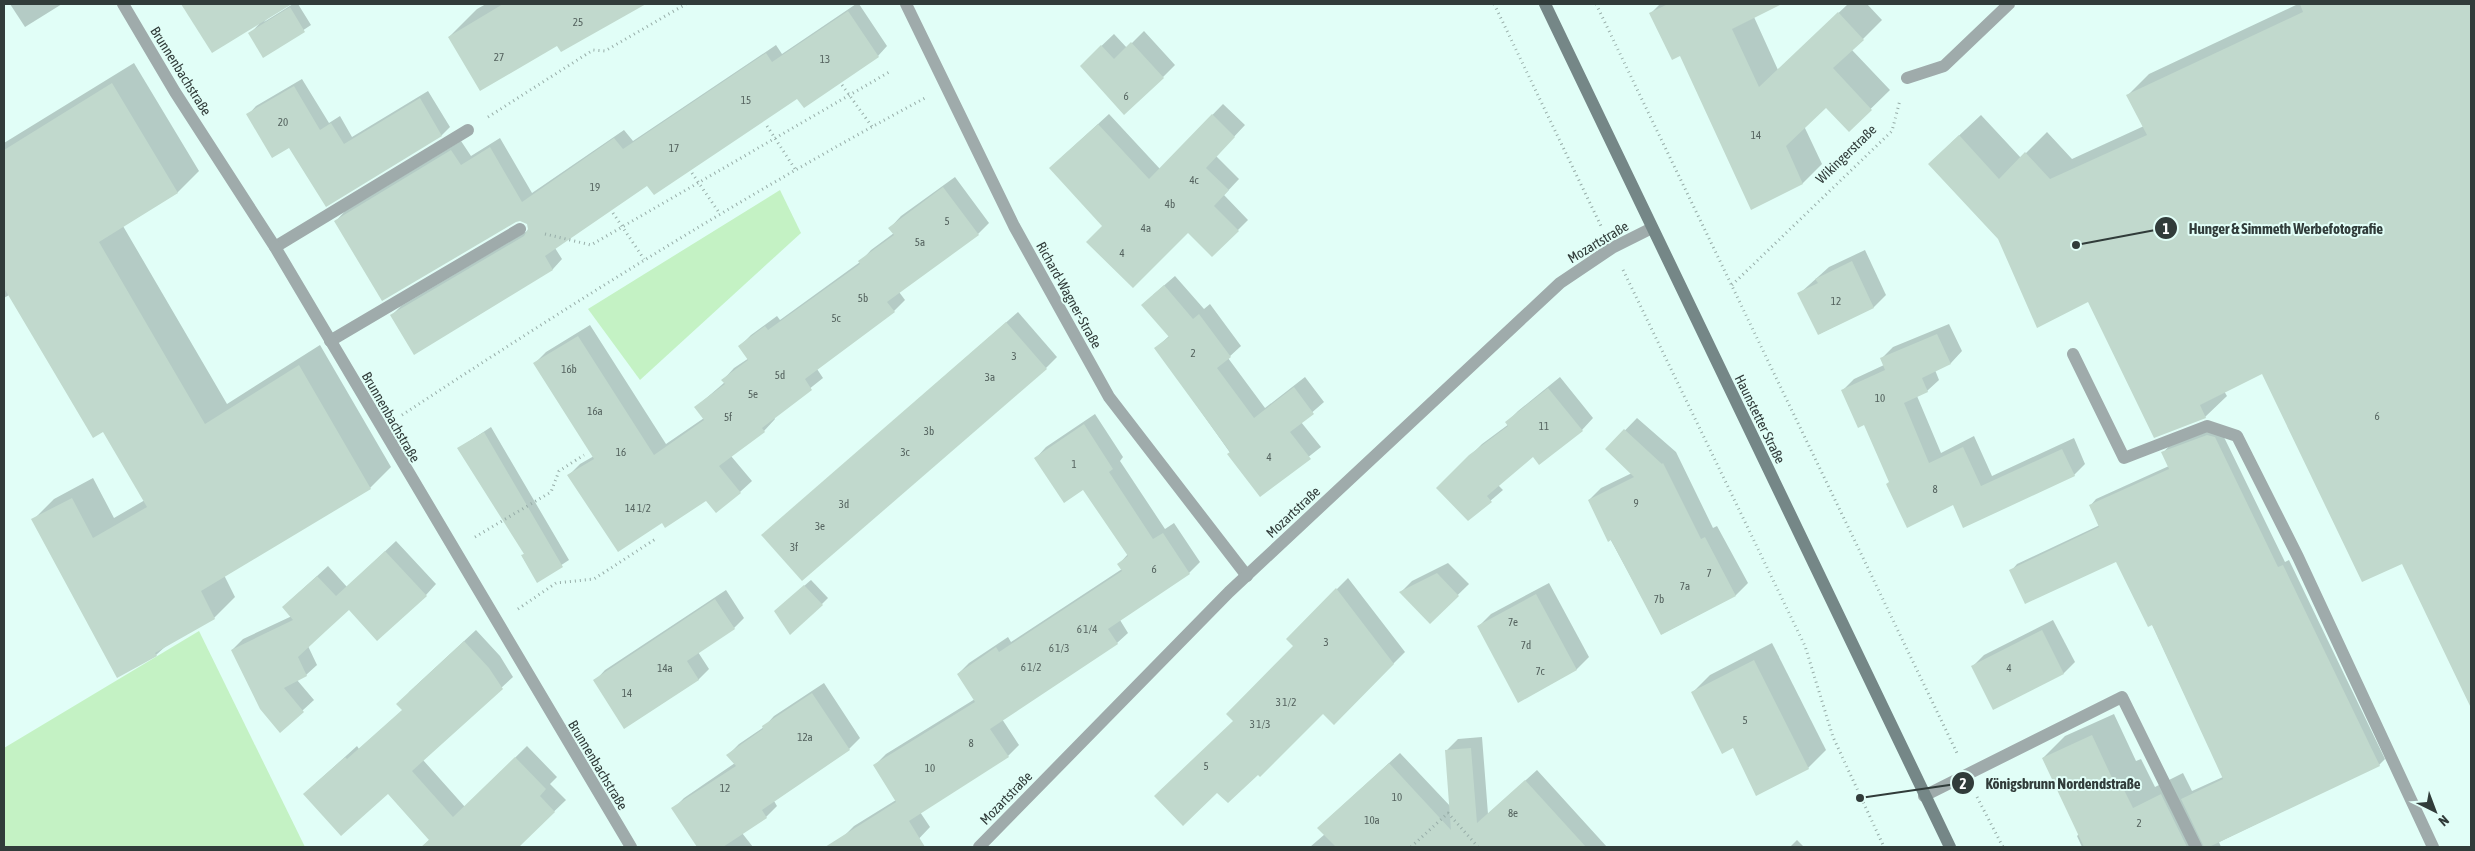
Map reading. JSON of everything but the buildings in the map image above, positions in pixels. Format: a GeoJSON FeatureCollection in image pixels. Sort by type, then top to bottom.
{"type":"FeatureCollection","features":[{"type":"Feature","properties":{"kind":"main road","name":"Haunstetter Straße"},"geometry":{"type":"LineString","coordinates":[[1545,4],[1950,847]]}},
{"type":"Feature","properties":{"kind":"street","name":"Brunnenbachstraße"},"geometry":{"type":"LineString","coordinates":[[122,4],[175,92],[275,247],[630,847]]}},
{"type":"Feature","properties":{"kind":"street","name":"Richard-Wagner-Straße"},"geometry":{"type":"LineString","coordinates":[[906,4],[1014,226],[1108,397],[1247,576]]}},
{"type":"Feature","properties":{"kind":"street"},"geometry":{"type":"LineString","coordinates":[[1907,78],[1944,66],[2009,4]]}},
{"type":"Feature","properties":{"kind":"street"},"geometry":{"type":"LineString","coordinates":[[275,247],[468,130]]}},
{"type":"Feature","properties":{"kind":"street","name":"Mozartstraße"},"geometry":{"type":"LineString","coordinates":[[978,847],[1247,576],[1560,283],[1612,248],[1652,228]]}},
{"type":"Feature","properties":{"kind":"street"},"geometry":{"type":"LineString","coordinates":[[330,341],[520,229]]}},
{"type":"Feature","properties":{"kind":"street"},"geometry":{"type":"LineString","coordinates":[[2073,354],[2124,458],[2207,426],[2236,436],[2298,557],[2434,847]]}},
{"type":"Feature","properties":{"kind":"street"},"geometry":{"type":"LineString","coordinates":[[1924,796],[2122,697],[2196,847]]}},
{"type":"Feature","properties":{"kind":"path"},"geometry":{"type":"LineString","coordinates":[[468,130],[593,50],[605,51],[686,4]]}},
{"type":"Feature","properties":{"kind":"path"},"geometry":{"type":"LineString","coordinates":[[1494,4],[1805,646],[1833,738],[1884,847]]}},
{"type":"Feature","properties":{"kind":"path"},"geometry":{"type":"LineString","coordinates":[[1596,4],[1967,774],[1996,838],[2003,847]]}},
{"type":"Feature","properties":{"kind":"path"},"geometry":{"type":"LineString","coordinates":[[520,229],[591,244],[623,228],[891,71]]}},
{"type":"Feature","properties":{"kind":"path","name":"Wikingerstraße"},"geometry":{"type":"LineString","coordinates":[[1732,285],[1892,131],[1907,78]]}},
{"type":"Feature","properties":{"kind":"path"},"geometry":{"type":"LineString","coordinates":[[842,85],[873,128]]}},
{"type":"Feature","properties":{"kind":"path"},"geometry":{"type":"LineString","coordinates":[[382,430],[558,312],[644,259],[795,169],[946,89]]}},
{"type":"Feature","properties":{"kind":"path"},"geometry":{"type":"LineString","coordinates":[[766,126],[795,169]]}},
{"type":"Feature","properties":{"kind":"path"},"geometry":{"type":"LineString","coordinates":[[692,173],[720,214]]}},
{"type":"Feature","properties":{"kind":"path"},"geometry":{"type":"LineString","coordinates":[[613,212],[644,259]]}},
{"type":"Feature","properties":{"kind":"path"},"geometry":{"type":"LineString","coordinates":[[453,550],[551,492],[558,470],[584,454]]}},
{"type":"Feature","properties":{"kind":"path"},"geometry":{"type":"LineString","coordinates":[[498,623],[556,583],[594,579],[657,538]]}},
{"type":"Feature","properties":{"kind":"path"},"geometry":{"type":"LineString","coordinates":[[1411,847],[1448,813],[1478,847]]}},
{"type":"Feature","properties":{"kind":"green space"},"geometry":{"type":"Polygon","coordinates":[[[780,190],[801,233],[640,380],[588,309],[780,190]]]}},
{"type":"Feature","properties":{"kind":"green space"},"geometry":{"type":"Polygon","coordinates":[[[199,631],[305,847],[4,847],[4,748],[199,631]]]}},
{"type":"Feature","properties":{"kind":"place","name":"Hunger & Simmeth Werbefotografie"},"geometry":{"type":"Point","coordinates":[2076,245]}},
{"type":"Feature","properties":{"kind":"place","name":"Königsbrunn Nordendstraße"},"geometry":{"type":"Point","coordinates":[1860,798]}}]}
